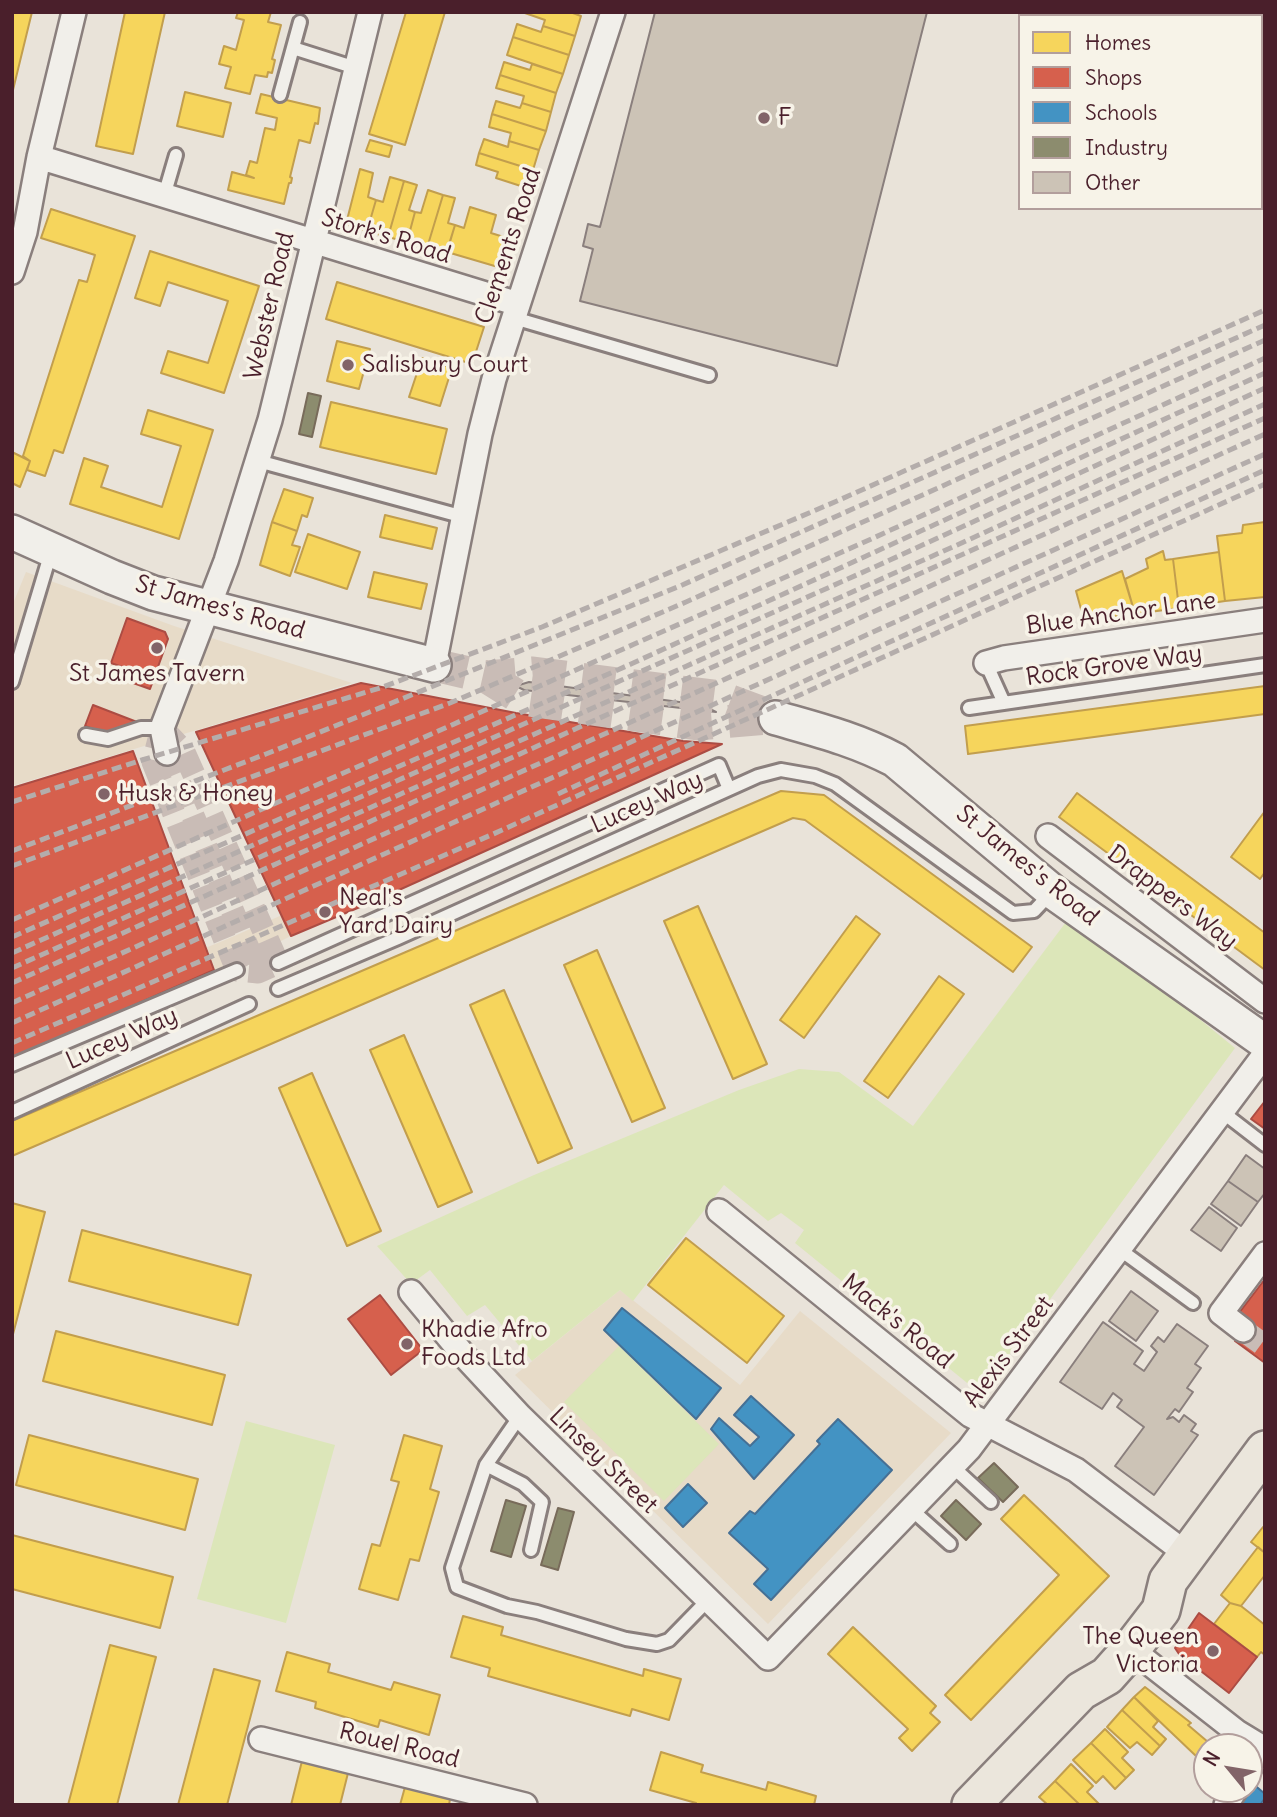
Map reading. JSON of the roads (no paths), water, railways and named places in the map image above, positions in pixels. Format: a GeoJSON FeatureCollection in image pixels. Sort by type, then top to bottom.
{"type":"FeatureCollection","features":[{"type":"Feature","properties":{"kind":"main road"},"geometry":{"type":"LineString","coordinates":[[1081,1691],[1091,1664],[1145,1597],[1178,1568],[1265,1450]]}},
{"type":"Feature","properties":{"kind":"main road"},"geometry":{"type":"LineString","coordinates":[[971,1805],[1081,1691],[1107,1676],[1131,1649],[1161,1610],[1178,1568]]}},
{"type":"Feature","properties":{"kind":"street"},"geometry":{"type":"LineString","coordinates":[[12,272],[25,232],[39,157],[74,12]]}},
{"type":"Feature","properties":{"kind":"street","name":"Webster Road"},"geometry":{"type":"LineString","coordinates":[[162,729],[239,523],[270,420],[370,12]]}},
{"type":"Feature","properties":{"kind":"street","name":"Clements Road"},"geometry":{"type":"LineString","coordinates":[[434,665],[486,411],[515,311],[613,12]]}},
{"type":"Feature","properties":{"kind":"street","name":"Stork's Road"},"geometry":{"type":"LineString","coordinates":[[39,157],[312,242],[515,311]]}},
{"type":"Feature","properties":{"kind":"street","name":"St James's Road"},"geometry":{"type":"LineString","coordinates":[[12,532],[153,593],[434,665]]}},
{"type":"Feature","properties":{"kind":"street","name":"Blue Anchor Lane"},"geometry":{"type":"LineString","coordinates":[[986,663],[1265,620]]}},
{"type":"Feature","properties":{"kind":"street","name":"St James's Road"},"geometry":{"type":"LineString","coordinates":[[776,718],[832,732],[895,760],[1053,892],[1265,1042]]}},
{"type":"Feature","properties":{"kind":"street"},"geometry":{"type":"LineString","coordinates":[[162,729],[167,753]]}},
{"type":"Feature","properties":{"kind":"street","name":"Drappers Way"},"geometry":{"type":"LineString","coordinates":[[1048,836],[1265,1001]]}},
{"type":"Feature","properties":{"kind":"street","name":"Alexis Street"},"geometry":{"type":"LineString","coordinates":[[768,1658],[912,1510],[988,1425],[1265,1054]]}},
{"type":"Feature","properties":{"kind":"street","name":"Mack's Road"},"geometry":{"type":"LineString","coordinates":[[719,1211],[970,1415],[1083,1474],[1178,1568]]}},
{"type":"Feature","properties":{"kind":"street"},"geometry":{"type":"LineString","coordinates":[[1243,1330],[1221,1313],[1265,1254]]}},
{"type":"Feature","properties":{"kind":"street","name":"Linsey Street"},"geometry":{"type":"LineString","coordinates":[[411,1292],[520,1416],[768,1658]]}},
{"type":"Feature","properties":{"kind":"street"},"geometry":{"type":"LineString","coordinates":[[1131,1649],[1237,1732],[1264,1748]]}},
{"type":"Feature","properties":{"kind":"street","name":"Rouel Road"},"geometry":{"type":"LineString","coordinates":[[261,1739],[525,1805]]}},
{"type":"Feature","properties":{"kind":"lane"},"geometry":{"type":"LineString","coordinates":[[280,95],[300,22]]}},
{"type":"Feature","properties":{"kind":"lane"},"geometry":{"type":"LineString","coordinates":[[293,48],[356,68]]}},
{"type":"Feature","properties":{"kind":"lane"},"geometry":{"type":"LineString","coordinates":[[164,196],[176,155]]}},
{"type":"Feature","properties":{"kind":"lane"},"geometry":{"type":"LineString","coordinates":[[515,311],[709,375]]}},
{"type":"Feature","properties":{"kind":"lane"},"geometry":{"type":"LineString","coordinates":[[258,461],[464,517]]}},
{"type":"Feature","properties":{"kind":"lane"},"geometry":{"type":"LineString","coordinates":[[12,682],[52,549]]}},
{"type":"Feature","properties":{"kind":"lane"},"geometry":{"type":"LineString","coordinates":[[986,663],[1004,703]]}},
{"type":"Feature","properties":{"kind":"lane","name":"Rock Grove Way"},"geometry":{"type":"LineString","coordinates":[[969,708],[1265,665]]}},
{"type":"Feature","properties":{"kind":"lane"},"geometry":{"type":"LineString","coordinates":[[86,735],[108,739],[141,728],[162,729]]}},
{"type":"Feature","properties":{"kind":"lane"},"geometry":{"type":"LineString","coordinates":[[278,963],[719,765],[729,789]]}},
{"type":"Feature","properties":{"kind":"lane","name":"Lucey Way"},"geometry":{"type":"LineString","coordinates":[[278,989],[758,776],[781,770],[825,779],[835,784],[1013,913],[1034,912],[1053,892]]}},
{"type":"Feature","properties":{"kind":"lane"},"geometry":{"type":"LineString","coordinates":[[12,1065],[237,970]]}},
{"type":"Feature","properties":{"kind":"lane","name":"Lucey Way"},"geometry":{"type":"LineString","coordinates":[[12,1112],[249,1003]]}},
{"type":"Feature","properties":{"kind":"lane"},"geometry":{"type":"LineString","coordinates":[[1220,1111],[1265,1145]]}},
{"type":"Feature","properties":{"kind":"lane"},"geometry":{"type":"LineString","coordinates":[[1119,1249],[1194,1303]]}},
{"type":"Feature","properties":{"kind":"lane"},"geometry":{"type":"LineString","coordinates":[[520,1416],[486,1465],[452,1568],[457,1587],[506,1606],[537,1612],[626,1639],[657,1644],[669,1640],[708,1600]]}},
{"type":"Feature","properties":{"kind":"lane"},"geometry":{"type":"LineString","coordinates":[[486,1465],[523,1484],[542,1502],[531,1550]]}},
{"type":"Feature","properties":{"kind":"lane"},"geometry":{"type":"LineString","coordinates":[[953,1466],[990,1502]]}},
{"type":"Feature","properties":{"kind":"lane"},"geometry":{"type":"LineString","coordinates":[[912,1510],[950,1544]]}},
{"type":"Feature","properties":{"kind":"tunnel"},"geometry":{"type":"LineString","coordinates":[[434,665],[487,677],[533,673],[720,697],[776,718]]}},
{"type":"Feature","properties":{"kind":"tunnel"},"geometry":{"type":"LineString","coordinates":[[487,677],[522,699],[698,724],[767,718]]}},
{"type":"Feature","properties":{"kind":"tunnel"},"geometry":{"type":"LineString","coordinates":[[162,728],[183,750],[278,963],[258,972],[237,970],[153,762],[162,728]]}},
{"type":"Feature","properties":{"kind":"tunnel"},"geometry":{"type":"LineString","coordinates":[[167,753],[258,972]]}},
{"type":"Feature","properties":{"kind":"tunnel"},"geometry":{"type":"LineString","coordinates":[[1243,1330],[1265,1346]]}},
{"type":"Feature","properties":{"kind":"railway"},"geometry":{"type":"LineString","coordinates":[[12,802],[380,688],[542,627],[837,501],[1265,310]]}},
{"type":"Feature","properties":{"kind":"railway"},"geometry":{"type":"LineString","coordinates":[[12,851],[266,754],[680,586],[1265,325]]}},
{"type":"Feature","properties":{"kind":"railway"},"geometry":{"type":"LineString","coordinates":[[12,866],[450,703],[686,602],[1265,340]]}},
{"type":"Feature","properties":{"kind":"railway"},"geometry":{"type":"LineString","coordinates":[[12,920],[869,540],[1265,358]]}},
{"type":"Feature","properties":{"kind":"railway"},"geometry":{"type":"LineString","coordinates":[[12,937],[631,664],[1265,373]]}},
{"type":"Feature","properties":{"kind":"railway"},"geometry":{"type":"LineString","coordinates":[[12,953],[879,565],[1265,388]]}},
{"type":"Feature","properties":{"kind":"railway"},"geometry":{"type":"LineString","coordinates":[[12,968],[966,541],[1265,404]]}},
{"type":"Feature","properties":{"kind":"railway"},"geometry":{"type":"LineString","coordinates":[[12,983],[1265,418]]}},
{"type":"Feature","properties":{"kind":"railway"},"geometry":{"type":"LineString","coordinates":[[12,1003],[1265,434]]}},
{"type":"Feature","properties":{"kind":"railway"},"geometry":{"type":"LineString","coordinates":[[12,1023],[1265,454]]}},
{"type":"Feature","properties":{"kind":"railway"},"geometry":{"type":"LineString","coordinates":[[558,794],[1265,470]]}},
{"type":"Feature","properties":{"kind":"railway"},"geometry":{"type":"LineString","coordinates":[[12,1043],[491,835],[1265,484]]}},
{"type":"Feature","properties":{"kind":"place","name":"F"},"geometry":{"type":"Point","coordinates":[764,118]}},
{"type":"Feature","properties":{"kind":"place","name":"Salisbury Court"},"geometry":{"type":"Point","coordinates":[348,365]}},
{"type":"Feature","properties":{"kind":"place","name":"St James Tavern"},"geometry":{"type":"Point","coordinates":[157,648]}},
{"type":"Feature","properties":{"kind":"place","name":"Husk & Honey"},"geometry":{"type":"Point","coordinates":[104,794]}},
{"type":"Feature","properties":{"kind":"place","name":"Neal's Yard Dairy"},"geometry":{"type":"Point","coordinates":[325,912]}},
{"type":"Feature","properties":{"kind":"place","name":"Khadie Afro Foods Ltd"},"geometry":{"type":"Point","coordinates":[407,1344]}},
{"type":"Feature","properties":{"kind":"place","name":"The Queen Victoria"},"geometry":{"type":"Point","coordinates":[1213,1651]}}]}
